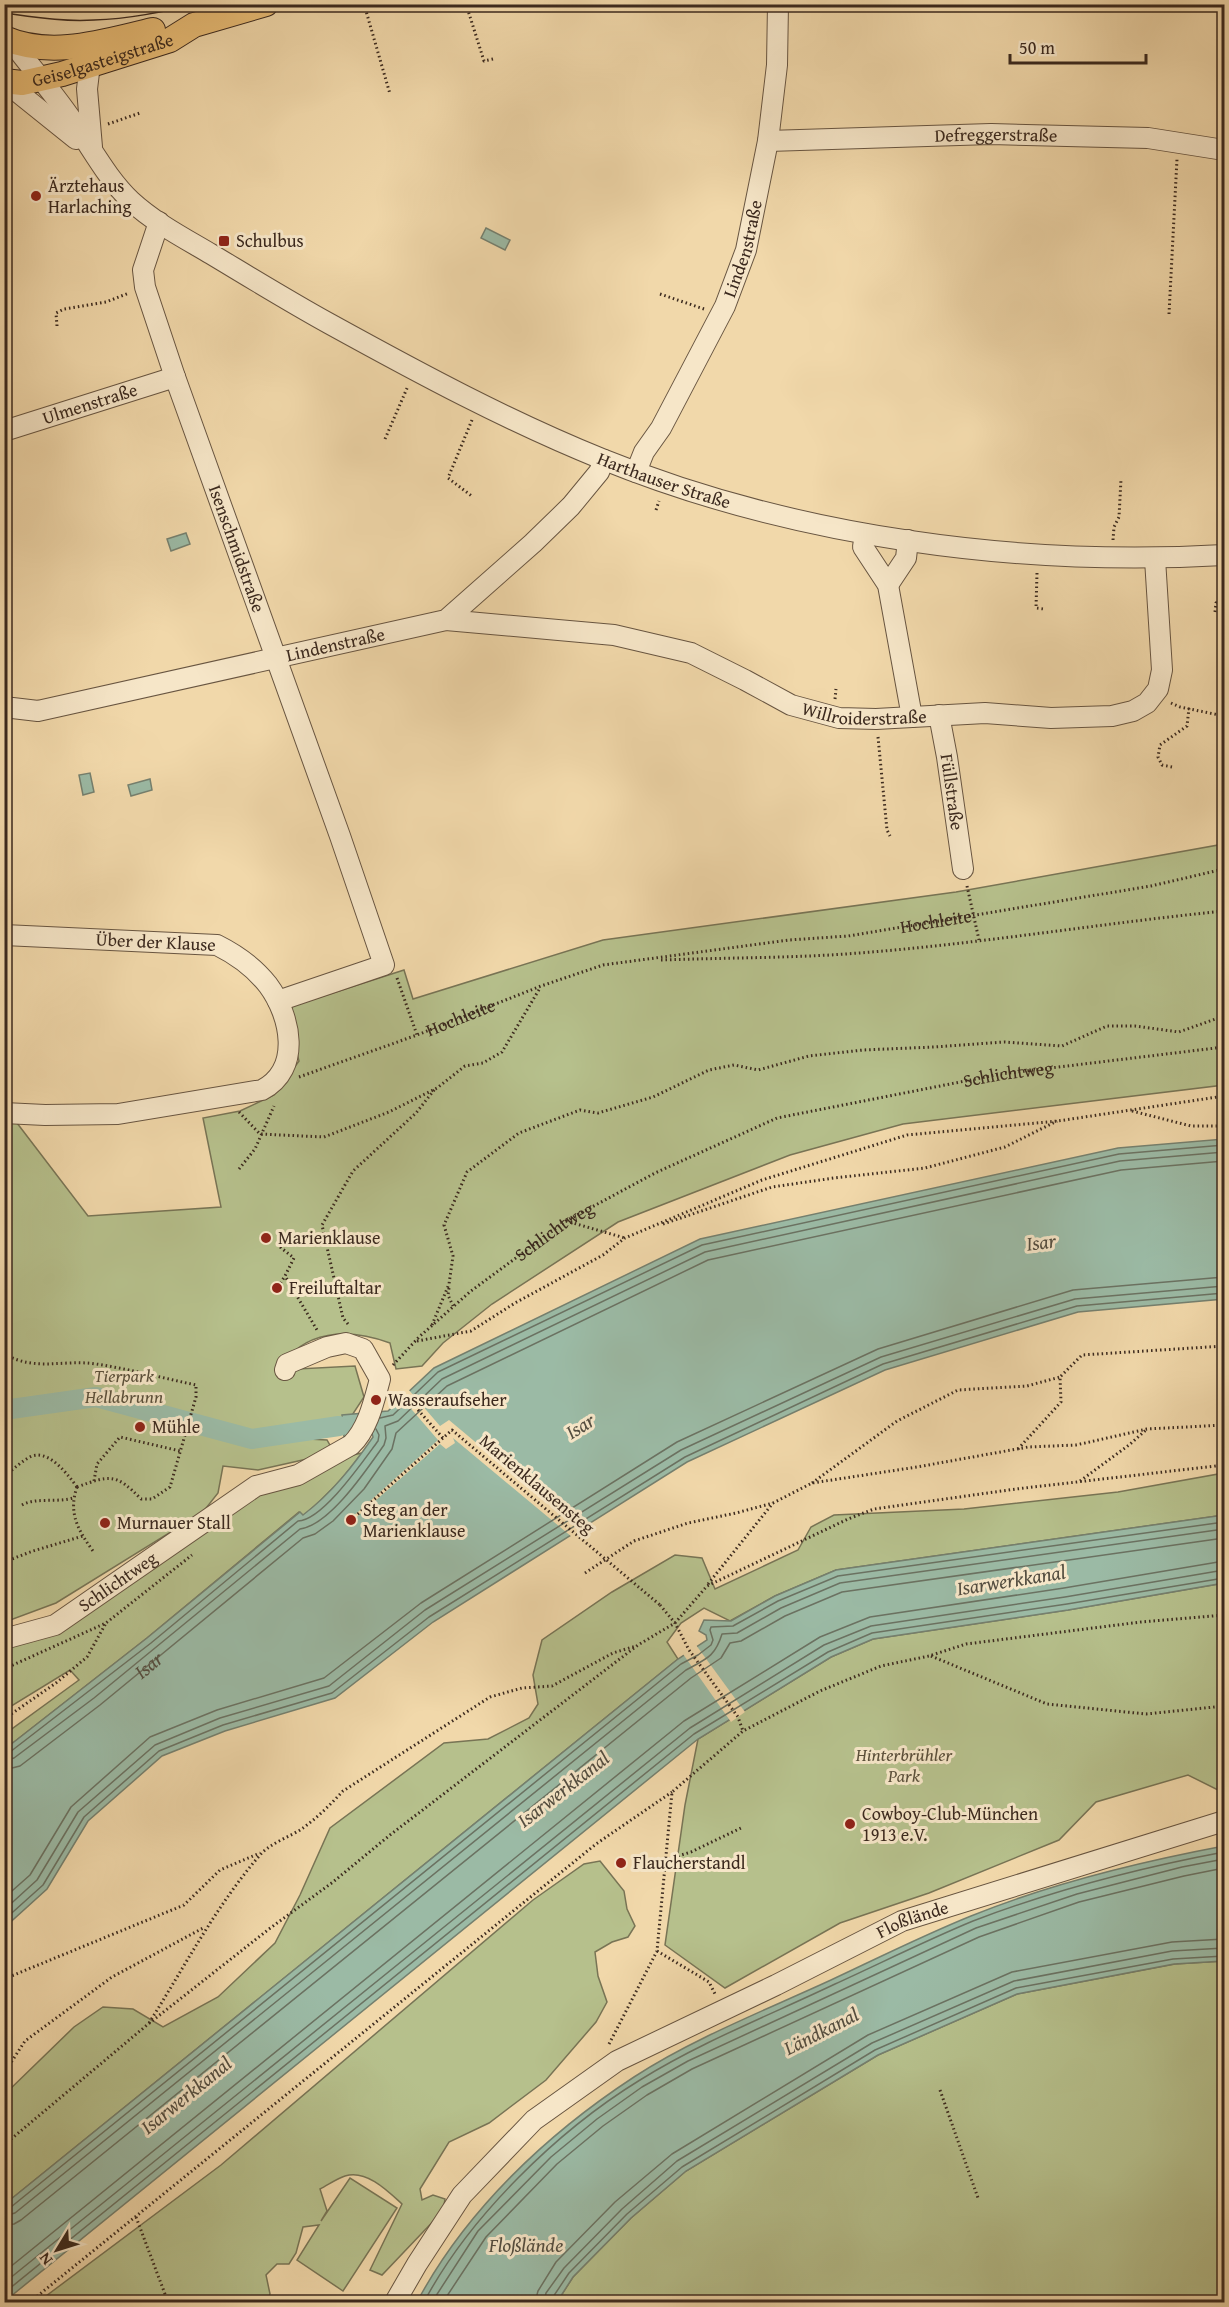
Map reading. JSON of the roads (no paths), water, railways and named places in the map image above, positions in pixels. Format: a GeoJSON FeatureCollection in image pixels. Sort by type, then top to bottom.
{"type":"FeatureCollection","features":[{"type":"Feature","properties":{"kind":"main road","name":"Geiselgasteigstraße"},"geometry":{"type":"LineString","coordinates":[[5,82],[22,83],[34,72],[90,64],[170,40],[194,25],[266,4]]}},
{"type":"Feature","properties":{"kind":"main road"},"geometry":{"type":"LineString","coordinates":[[8,40],[31,46],[64,49],[167,27],[194,25]]}},
{"type":"Feature","properties":{"kind":"street","name":"Lindenstraße"},"geometry":{"type":"LineString","coordinates":[[636,472],[644,452],[660,428],[720,315],[746,250],[768,141],[777,65],[778,4]]}},
{"type":"Feature","properties":{"kind":"street"},"geometry":{"type":"LineString","coordinates":[[8,40],[77,128],[113,183],[132,202],[159,222]]}},
{"type":"Feature","properties":{"kind":"street","name":"Geiselgasteigstraße"},"geometry":{"type":"LineString","coordinates":[[34,72],[64,49]]}},
{"type":"Feature","properties":{"kind":"street"},"geometry":{"type":"LineString","coordinates":[[90,64],[87,89],[92,153]]}},
{"type":"Feature","properties":{"kind":"street"},"geometry":{"type":"LineString","coordinates":[[5,82],[92,153]]}},
{"type":"Feature","properties":{"kind":"street","name":"Defreggerstraße"},"geometry":{"type":"LineString","coordinates":[[768,141],[991,134],[1148,138],[1224,150]]}},
{"type":"Feature","properties":{"kind":"street","name":"Harthauser Straße"},"geometry":{"type":"LineString","coordinates":[[159,222],[303,309],[414,371],[540,433],[636,472],[748,506],[865,534],[1037,553],[1155,559],[1224,555]]}},
{"type":"Feature","properties":{"kind":"street","name":"Isenschmidstraße"},"geometry":{"type":"LineString","coordinates":[[159,222],[143,270],[145,287],[384,965],[278,1001]]}},
{"type":"Feature","properties":{"kind":"street","name":"Ulmenstraße"},"geometry":{"type":"LineString","coordinates":[[4,431],[175,377]]}},
{"type":"Feature","properties":{"kind":"street","name":"Lindenstraße"},"geometry":{"type":"LineString","coordinates":[[4,707],[38,711],[446,620],[571,506],[599,472],[604,460]]}},
{"type":"Feature","properties":{"kind":"street"},"geometry":{"type":"LineString","coordinates":[[865,534],[863,547],[888,585],[912,717]]}},
{"type":"Feature","properties":{"kind":"street"},"geometry":{"type":"LineString","coordinates":[[888,585],[906,558],[908,540]]}},
{"type":"Feature","properties":{"kind":"street","name":"Willroiderstraße"},"geometry":{"type":"LineString","coordinates":[[446,620],[614,634],[691,653],[791,705],[839,718],[876,719],[986,713],[1051,718],[1112,716],[1133,711],[1147,703],[1158,689],[1162,670],[1155,559]]}},
{"type":"Feature","properties":{"kind":"street","name":"Füllstraße"},"geometry":{"type":"LineString","coordinates":[[939,715],[963,869]]}},
{"type":"Feature","properties":{"kind":"street","name":"Über der Klause"},"geometry":{"type":"LineString","coordinates":[[4,935],[217,945],[238,955],[267,984],[278,1001]]}},
{"type":"Feature","properties":{"kind":"street"},"geometry":{"type":"LineString","coordinates":[[4,1113],[45,1116],[118,1114],[228,1098],[262,1090],[272,1085],[280,1077],[290,1052],[288,1035],[278,1001]]}},
{"type":"Feature","properties":{"kind":"street","name":"Schlichtweg"},"geometry":{"type":"LineString","coordinates":[[4,1639],[56,1625],[256,1486],[298,1475],[351,1445],[358,1438],[373,1404],[380,1379],[363,1348],[346,1343],[327,1347],[287,1364],[285,1370]]}},
{"type":"Feature","properties":{"kind":"street","name":"Floßlände"},"geometry":{"type":"LineString","coordinates":[[395,2302],[462,2195],[534,2120],[617,2061],[776,1985],[902,1921],[1224,1821]]}},
{"type":"Feature","properties":{"kind":"water"},"geometry":{"type":"Polygon","coordinates":[[[486,228],[510,240],[505,250],[481,238],[486,228]]]}},
{"type":"Feature","properties":{"kind":"water"},"geometry":{"type":"Polygon","coordinates":[[[186,533],[190,544],[171,551],[167,539],[186,533]]]}},
{"type":"Feature","properties":{"kind":"water"},"geometry":{"type":"Polygon","coordinates":[[[90,773],[94,792],[83,795],[79,775],[90,773]]]}},
{"type":"Feature","properties":{"kind":"water"},"geometry":{"type":"Polygon","coordinates":[[[150,779],[152,790],[131,796],[128,785],[150,779]]]}},
{"type":"Feature","properties":{"kind":"water","name":"Isar"},"geometry":{"type":"Polygon","coordinates":[[[1224,1139],[1224,1299],[1078,1312],[885,1370],[687,1462],[433,1622],[335,1698],[225,1731],[162,1756],[88,1821],[47,1889],[5,1927],[5,1749],[147,1638],[300,1512],[303,1515],[323,1498],[350,1469],[373,1437],[372,1433],[344,1437],[342,1415],[388,1411],[434,1368],[700,1239],[1118,1148],[1224,1139]]]}},
{"type":"Feature","properties":{"kind":"water","name":"Isarwerkkanal"},"geometry":{"type":"Polygon","coordinates":[[[1224,1515],[1224,1583],[1068,1610],[873,1639],[831,1657],[698,1739],[5,2301],[5,2204],[678,1659],[707,1640],[706,1635],[699,1631],[704,1620],[731,1621],[775,1596],[836,1570],[1224,1515]]]}},
{"type":"Feature","properties":{"kind":"water","name":"Floßlände"},"geometry":{"type":"Polygon","coordinates":[[[1224,1846],[1224,1961],[1174,1964],[1017,1994],[878,2055],[686,2171],[631,2218],[573,2277],[557,2302],[417,2302],[459,2236],[511,2176],[570,2123],[602,2099],[680,2050],[936,1931],[1002,1904],[1096,1875],[1224,1846]]]}},
{"type":"Feature","properties":{"kind":"waterway"},"geometry":{"type":"LineString","coordinates":[[4,1410],[96,1397],[252,1439],[339,1426]]}},
{"type":"Feature","properties":{"kind":"tram line"},"geometry":{"type":"LineString","coordinates":[[4,13],[60,20],[94,20],[145,15],[196,4]]}},
{"type":"Feature","properties":{"kind":"place","name":"Ärztehaus Harlaching"},"geometry":{"type":"Point","coordinates":[36,196]}},
{"type":"Feature","properties":{"kind":"place","name":"Schulbus"},"geometry":{"type":"Point","coordinates":[224,241]}},
{"type":"Feature","properties":{"kind":"place","name":"Marienklause"},"geometry":{"type":"Point","coordinates":[266,1238]}},
{"type":"Feature","properties":{"kind":"place","name":"Freiluftaltar"},"geometry":{"type":"Point","coordinates":[277,1288]}},
{"type":"Feature","properties":{"kind":"place","name":"Wasseraufseher"},"geometry":{"type":"Point","coordinates":[376,1400]}},
{"type":"Feature","properties":{"kind":"place","name":"Mühle"},"geometry":{"type":"Point","coordinates":[140,1427]}},
{"type":"Feature","properties":{"kind":"place","name":"Steg an der Marienklause"},"geometry":{"type":"Point","coordinates":[351,1520]}},
{"type":"Feature","properties":{"kind":"place","name":"Murnauer Stall"},"geometry":{"type":"Point","coordinates":[105,1523]}},
{"type":"Feature","properties":{"kind":"place","name":"Cowboy-Club-München 1913 e.V."},"geometry":{"type":"Point","coordinates":[850,1824]}},
{"type":"Feature","properties":{"kind":"place","name":"Flaucherstandl"},"geometry":{"type":"Point","coordinates":[621,1863]}},
{"type":"Feature","properties":{"kind":"park label","name":"Tierpark Hellabrunn"},"geometry":{"type":"Point","coordinates":[124,1386]}},
{"type":"Feature","properties":{"kind":"park label","name":"Hinterbrühler Park"},"geometry":{"type":"Point","coordinates":[904,1765]}},
{"type":"Feature","properties":{"kind":"water label","name":"Ländkanal"},"geometry":{"type":"Point","coordinates":[821,2031]}}]}
